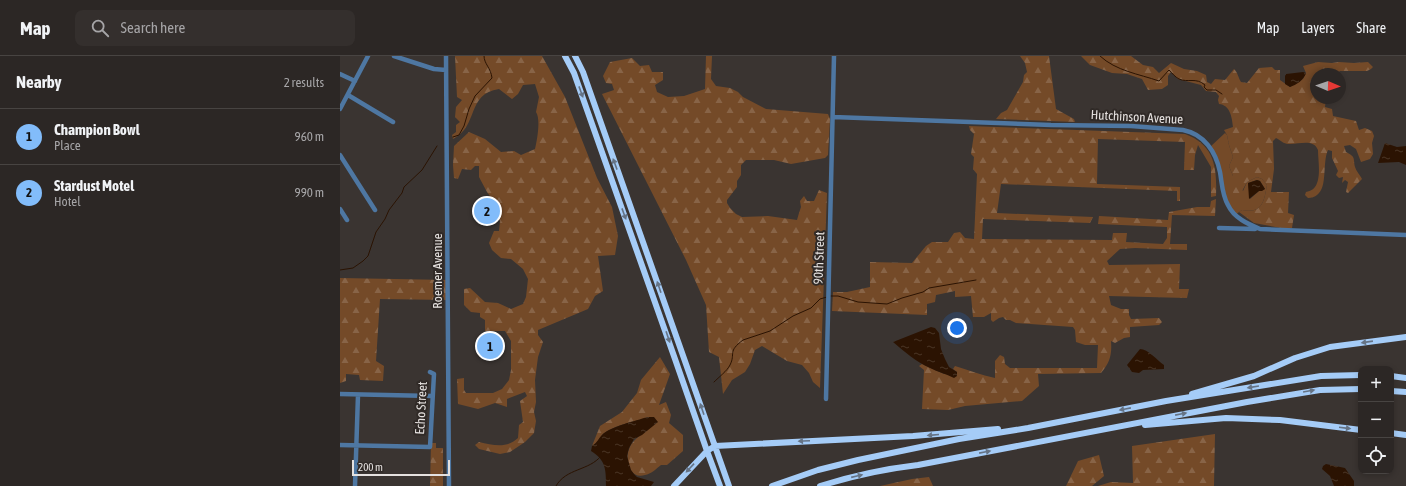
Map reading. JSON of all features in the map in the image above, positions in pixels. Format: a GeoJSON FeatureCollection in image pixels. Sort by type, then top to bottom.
{"type":"FeatureCollection","features":[{"type":"Feature","properties":{"kind":"highway"},"geometry":{"type":"LineString","coordinates":[[565,56],[574,73],[720,485]]}},
{"type":"Feature","properties":{"kind":"highway"},"geometry":{"type":"LineString","coordinates":[[574,56],[583,72],[728,483]]}},
{"type":"Feature","properties":{"kind":"highway"},"geometry":{"type":"LineString","coordinates":[[1166,401],[1254,376],[1295,358],[1330,347],[1406,338]]}},
{"type":"Feature","properties":{"kind":"highway"},"geometry":{"type":"LineString","coordinates":[[772,486],[818,470],[959,439],[1028,428],[1166,401],[1321,376],[1358,375]]}},
{"type":"Feature","properties":{"kind":"highway"},"geometry":{"type":"LineString","coordinates":[[1394,376],[1406,378]]}},
{"type":"Feature","properties":{"kind":"highway"},"geometry":{"type":"LineString","coordinates":[[820,486],[885,469],[926,463],[1320,390],[1358,389]]}},
{"type":"Feature","properties":{"kind":"highway"},"geometry":{"type":"LineString","coordinates":[[1111,428],[1226,418],[1280,420],[1358,430]]}},
{"type":"Feature","properties":{"kind":"highway"},"geometry":{"type":"LineString","coordinates":[[674,486],[707,451],[715,446],[913,436],[1008,428],[1028,428]]}},
{"type":"Feature","properties":{"kind":"highway"},"geometry":{"type":"LineString","coordinates":[[1394,434],[1406,436]]}},
{"type":"Feature","properties":{"kind":"street"},"geometry":{"type":"LineString","coordinates":[[340,109],[368,56]]}},
{"type":"Feature","properties":{"kind":"street"},"geometry":{"type":"LineString","coordinates":[[394,56],[434,69],[446,70]]}},
{"type":"Feature","properties":{"kind":"street","name":"Roemer Avenue"},"geometry":{"type":"LineString","coordinates":[[446,56],[449,486]]}},
{"type":"Feature","properties":{"kind":"street","name":"90th Street"},"geometry":{"type":"LineString","coordinates":[[826,399],[834,56]]}},
{"type":"Feature","properties":{"kind":"street"},"geometry":{"type":"LineString","coordinates":[[340,74],[355,81]]}},
{"type":"Feature","properties":{"kind":"street"},"geometry":{"type":"LineString","coordinates":[[348,95],[393,122]]}},
{"type":"Feature","properties":{"kind":"street","name":"Hutchinson Avenue"},"geometry":{"type":"LineString","coordinates":[[833,117],[1043,125],[1132,126],[1183,130],[1192,132],[1205,141],[1215,155],[1220,170],[1224,195],[1231,210],[1248,224],[1260,230],[1406,235]]}},
{"type":"Feature","properties":{"kind":"street"},"geometry":{"type":"LineString","coordinates":[[340,155],[374,210]]}},
{"type":"Feature","properties":{"kind":"street"},"geometry":{"type":"LineString","coordinates":[[340,209],[346,220]]}},
{"type":"Feature","properties":{"kind":"street"},"geometry":{"type":"LineString","coordinates":[[1219,228],[1260,230]]}},
{"type":"Feature","properties":{"kind":"street","name":"Echo Street"},"geometry":{"type":"LineString","coordinates":[[357,445],[430,447],[434,374],[430,372]]}},
{"type":"Feature","properties":{"kind":"street"},"geometry":{"type":"LineString","coordinates":[[340,394],[432,396]]}},
{"type":"Feature","properties":{"kind":"street"},"geometry":{"type":"LineString","coordinates":[[355,486],[358,395]]}},
{"type":"Feature","properties":{"kind":"street"},"geometry":{"type":"LineString","coordinates":[[340,445],[357,445]]}},
{"type":"Feature","properties":{"kind":"green space"},"geometry":{"type":"Polygon","coordinates":[[[455,56],[542,56],[565,97],[597,178],[612,207],[618,236],[615,255],[598,256],[603,291],[595,296],[588,309],[538,330],[538,335],[543,342],[538,357],[535,380],[536,402],[534,412],[536,421],[534,433],[525,442],[510,452],[500,454],[479,449],[475,445],[479,442],[504,445],[509,444],[518,438],[519,425],[523,422],[520,401],[527,396],[525,392],[507,399],[507,407],[495,403],[478,409],[458,404],[457,379],[464,378],[464,390],[466,393],[493,393],[502,389],[509,380],[511,370],[511,341],[505,331],[485,331],[485,320],[480,317],[480,313],[471,312],[464,305],[464,289],[470,288],[485,302],[498,303],[511,309],[523,304],[526,297],[528,279],[523,269],[511,259],[501,258],[492,250],[489,243],[494,231],[499,231],[500,221],[498,218],[496,205],[479,177],[479,166],[475,166],[471,170],[462,169],[458,179],[454,178],[454,146],[469,132],[485,139],[501,152],[514,151],[521,155],[535,149],[538,136],[538,120],[536,112],[539,97],[535,84],[523,85],[518,94],[512,99],[499,89],[489,92],[482,97],[477,104],[467,126],[453,139],[452,135],[456,132],[456,125],[460,122],[455,117],[456,107],[462,100],[457,97],[455,56]]]}},
{"type":"Feature","properties":{"kind":"green space"},"geometry":{"type":"Polygon","coordinates":[[[706,56],[712,56],[711,79],[716,86],[730,88],[738,92],[743,97],[766,109],[828,114],[830,119],[828,155],[825,158],[791,164],[774,160],[746,160],[741,165],[741,175],[737,181],[737,187],[727,200],[730,208],[742,217],[768,216],[797,220],[801,207],[800,201],[804,196],[807,201],[814,201],[819,190],[827,193],[820,388],[813,382],[809,373],[802,365],[787,361],[762,346],[755,350],[750,364],[745,372],[732,380],[723,394],[719,357],[709,352],[706,305],[686,260],[602,94],[614,90],[612,84],[606,83],[603,76],[610,62],[632,58],[640,66],[649,65],[652,72],[663,72],[663,80],[655,85],[657,92],[668,97],[684,96],[705,89],[706,56]]]}},
{"type":"Feature","properties":{"kind":"green space"},"geometry":{"type":"Polygon","coordinates":[[[1020,56],[1049,56],[1056,109],[1074,119],[1075,122],[996,119],[1001,113],[1007,110],[1023,82],[1024,75],[1027,72],[1025,63],[1020,56]]]}},
{"type":"Feature","properties":{"kind":"green space"},"geometry":{"type":"Polygon","coordinates":[[[1081,56],[1131,56],[1143,65],[1153,67],[1159,73],[1171,63],[1184,69],[1197,71],[1206,75],[1207,82],[1211,84],[1215,79],[1225,80],[1234,69],[1241,82],[1247,83],[1259,68],[1272,67],[1275,70],[1280,70],[1280,80],[1290,87],[1303,79],[1306,73],[1303,66],[1318,62],[1368,62],[1373,67],[1367,71],[1346,71],[1346,68],[1310,68],[1310,104],[1325,104],[1325,107],[1332,109],[1333,116],[1356,121],[1359,130],[1365,128],[1372,131],[1374,136],[1372,143],[1373,154],[1370,159],[1361,162],[1356,149],[1350,145],[1344,146],[1346,152],[1354,158],[1356,168],[1362,179],[1348,193],[1346,192],[1348,182],[1345,180],[1342,183],[1343,177],[1339,178],[1336,175],[1338,171],[1332,158],[1332,151],[1328,150],[1325,161],[1323,186],[1316,196],[1308,198],[1305,195],[1306,192],[1312,190],[1318,181],[1319,175],[1318,150],[1316,146],[1309,143],[1286,144],[1276,138],[1273,141],[1274,169],[1271,192],[1289,192],[1288,213],[1294,215],[1292,228],[1281,228],[1254,223],[1239,212],[1242,210],[1249,211],[1258,208],[1265,196],[1267,185],[1262,179],[1257,177],[1247,182],[1241,193],[1236,197],[1234,195],[1228,180],[1233,176],[1229,166],[1233,157],[1227,135],[1224,130],[1233,127],[1232,119],[1228,109],[1219,104],[1219,96],[1216,92],[1206,91],[1201,85],[1178,79],[1171,72],[1168,76],[1168,85],[1162,89],[1148,90],[1142,79],[1127,74],[1112,73],[1090,65],[1081,56]]]}},
{"type":"Feature","properties":{"kind":"green space"},"geometry":{"type":"Polygon","coordinates":[[[969,126],[1185,134],[1203,144],[1215,167],[1216,196],[1211,197],[1211,167],[1198,145],[1195,155],[1194,170],[1184,170],[1185,142],[1098,139],[1097,184],[1180,187],[1180,201],[1177,201],[1177,191],[1001,184],[997,213],[1093,217],[1090,223],[983,219],[982,239],[1112,240],[1113,233],[1127,233],[1126,242],[1163,244],[1167,238],[1167,227],[1098,224],[1099,216],[1168,220],[1169,212],[1197,207],[1210,207],[1211,201],[1216,199],[1215,216],[1172,215],[1170,244],[1187,244],[1187,250],[1135,248],[1120,249],[1107,261],[1109,265],[1180,264],[1179,289],[1189,289],[1187,298],[1109,296],[1111,305],[1121,309],[1129,309],[1131,319],[1159,318],[1162,322],[1159,325],[1130,327],[1130,337],[1124,338],[1115,343],[1111,341],[1110,358],[1101,373],[1038,374],[1039,386],[1022,401],[965,406],[948,410],[922,409],[924,370],[919,366],[922,364],[944,374],[957,372],[953,369],[955,366],[995,378],[995,361],[1000,355],[1004,357],[1005,364],[1010,368],[1097,368],[1098,345],[1085,345],[1076,342],[1075,330],[1073,327],[1016,323],[1006,320],[1003,317],[993,322],[991,320],[991,313],[984,317],[973,317],[971,296],[955,297],[955,291],[936,295],[935,302],[927,304],[927,315],[832,311],[833,292],[847,292],[870,287],[870,262],[912,263],[926,246],[932,242],[948,242],[954,233],[960,232],[965,238],[974,239],[977,174],[973,169],[974,157],[971,154],[974,134],[970,130],[969,126]]]}},
{"type":"Feature","properties":{"kind":"green space"},"geometry":{"type":"Polygon","coordinates":[[[1225,133],[1227,135],[1233,157],[1229,166],[1233,176],[1243,191],[1247,182],[1257,177],[1262,179],[1267,185],[1265,196],[1258,208],[1249,211],[1242,210],[1235,215],[1228,205],[1220,170],[1210,147],[1225,133]],[[1257,180],[1248,183],[1250,199],[1259,191],[1265,189],[1260,181],[1257,180]]]}},
{"type":"Feature","properties":{"kind":"green space"},"geometry":{"type":"Polygon","coordinates":[[[340,278],[448,280],[448,300],[380,299],[376,361],[384,366],[383,381],[360,380],[359,375],[346,374],[346,381],[340,383],[340,278]]]}},
{"type":"Feature","properties":{"kind":"green space"},"geometry":{"type":"Polygon","coordinates":[[[660,357],[670,374],[659,405],[666,402],[671,415],[669,423],[683,435],[683,451],[667,465],[661,465],[649,474],[640,476],[635,474],[629,467],[628,452],[634,441],[657,422],[653,417],[626,423],[612,428],[602,435],[592,446],[600,426],[622,412],[637,393],[641,380],[660,357]]]}},
{"type":"Feature","properties":{"kind":"green space"},"geometry":{"type":"Polygon","coordinates":[[[1215,434],[1214,486],[1098,486],[1111,482],[1133,483],[1132,446],[1215,434]]]}},
{"type":"Feature","properties":{"kind":"green space"},"geometry":{"type":"Polygon","coordinates":[[[431,443],[436,443],[436,448],[443,448],[443,486],[430,486],[431,443]]]}},
{"type":"Feature","properties":{"kind":"green space"},"geometry":{"type":"Polygon","coordinates":[[[1099,455],[1104,476],[1092,486],[1066,486],[1078,461],[1099,455]]]}},
{"type":"Feature","properties":{"kind":"green space"},"geometry":{"type":"Polygon","coordinates":[[[929,477],[933,486],[880,486],[912,479],[929,477]]]}},
{"type":"Feature","properties":{"kind":"water"},"geometry":{"type":"Polygon","coordinates":[[[1306,73],[1305,76],[1297,84],[1290,87],[1285,84],[1286,74],[1306,73]]]}},
{"type":"Feature","properties":{"kind":"water"},"geometry":{"type":"Polygon","coordinates":[[[1385,143],[1397,147],[1406,146],[1406,165],[1399,162],[1378,163],[1385,143]]]}},
{"type":"Feature","properties":{"kind":"water"},"geometry":{"type":"Polygon","coordinates":[[[1257,180],[1260,181],[1265,189],[1259,191],[1249,199],[1248,183],[1257,180]]]}},
{"type":"Feature","properties":{"kind":"water"},"geometry":{"type":"Polygon","coordinates":[[[931,327],[935,328],[939,333],[941,349],[949,367],[957,372],[957,376],[954,378],[920,363],[893,342],[931,327]]]}},
{"type":"Feature","properties":{"kind":"water"},"geometry":{"type":"Polygon","coordinates":[[[1140,349],[1143,349],[1152,355],[1164,365],[1164,369],[1143,370],[1139,373],[1132,372],[1127,365],[1140,349]]]}},
{"type":"Feature","properties":{"kind":"water"},"geometry":{"type":"Polygon","coordinates":[[[647,417],[654,417],[658,422],[642,435],[634,439],[627,456],[631,470],[637,477],[654,482],[651,486],[606,486],[604,466],[600,458],[591,451],[592,446],[602,435],[611,429],[647,417]]]}},
{"type":"Feature","properties":{"kind":"water"},"geometry":{"type":"Polygon","coordinates":[[[1326,464],[1345,468],[1354,481],[1354,486],[1334,486],[1330,476],[1322,469],[1326,464]]]}},
{"type":"Feature","properties":{"kind":"waterway"},"geometry":{"type":"LineString","coordinates":[[453,137],[459,135],[464,126],[475,96],[492,78],[484,56]]}},
{"type":"Feature","properties":{"kind":"waterway"},"geometry":{"type":"LineString","coordinates":[[1100,56],[1120,69],[1159,81],[1169,70],[1179,79],[1198,81],[1205,85],[1204,87],[1207,90],[1216,90],[1222,94]]}},
{"type":"Feature","properties":{"kind":"waterway"},"geometry":{"type":"LineString","coordinates":[[340,270],[353,268],[368,256],[376,232],[389,210],[402,193],[404,187],[422,170],[437,146]]}},
{"type":"Feature","properties":{"kind":"waterway"},"geometry":{"type":"LineString","coordinates":[[830,296],[838,296],[858,302],[887,304],[923,292],[929,288],[976,280]]}},
{"type":"Feature","properties":{"kind":"waterway"},"geometry":{"type":"LineString","coordinates":[[714,382],[729,367],[732,361],[733,350],[743,340],[770,331],[793,316],[811,308],[820,299],[827,297]]}},
{"type":"Feature","properties":{"kind":"waterway"},"geometry":{"type":"LineString","coordinates":[[556,486],[560,480],[596,461],[601,456]]}},
{"type":"Feature","properties":{"kind":"place","name":"Stardust Motel"},"geometry":{"type":"Point","coordinates":[487,211]}},
{"type":"Feature","properties":{"kind":"place","name":"Champion Bowl"},"geometry":{"type":"Point","coordinates":[490,346]}}]}
